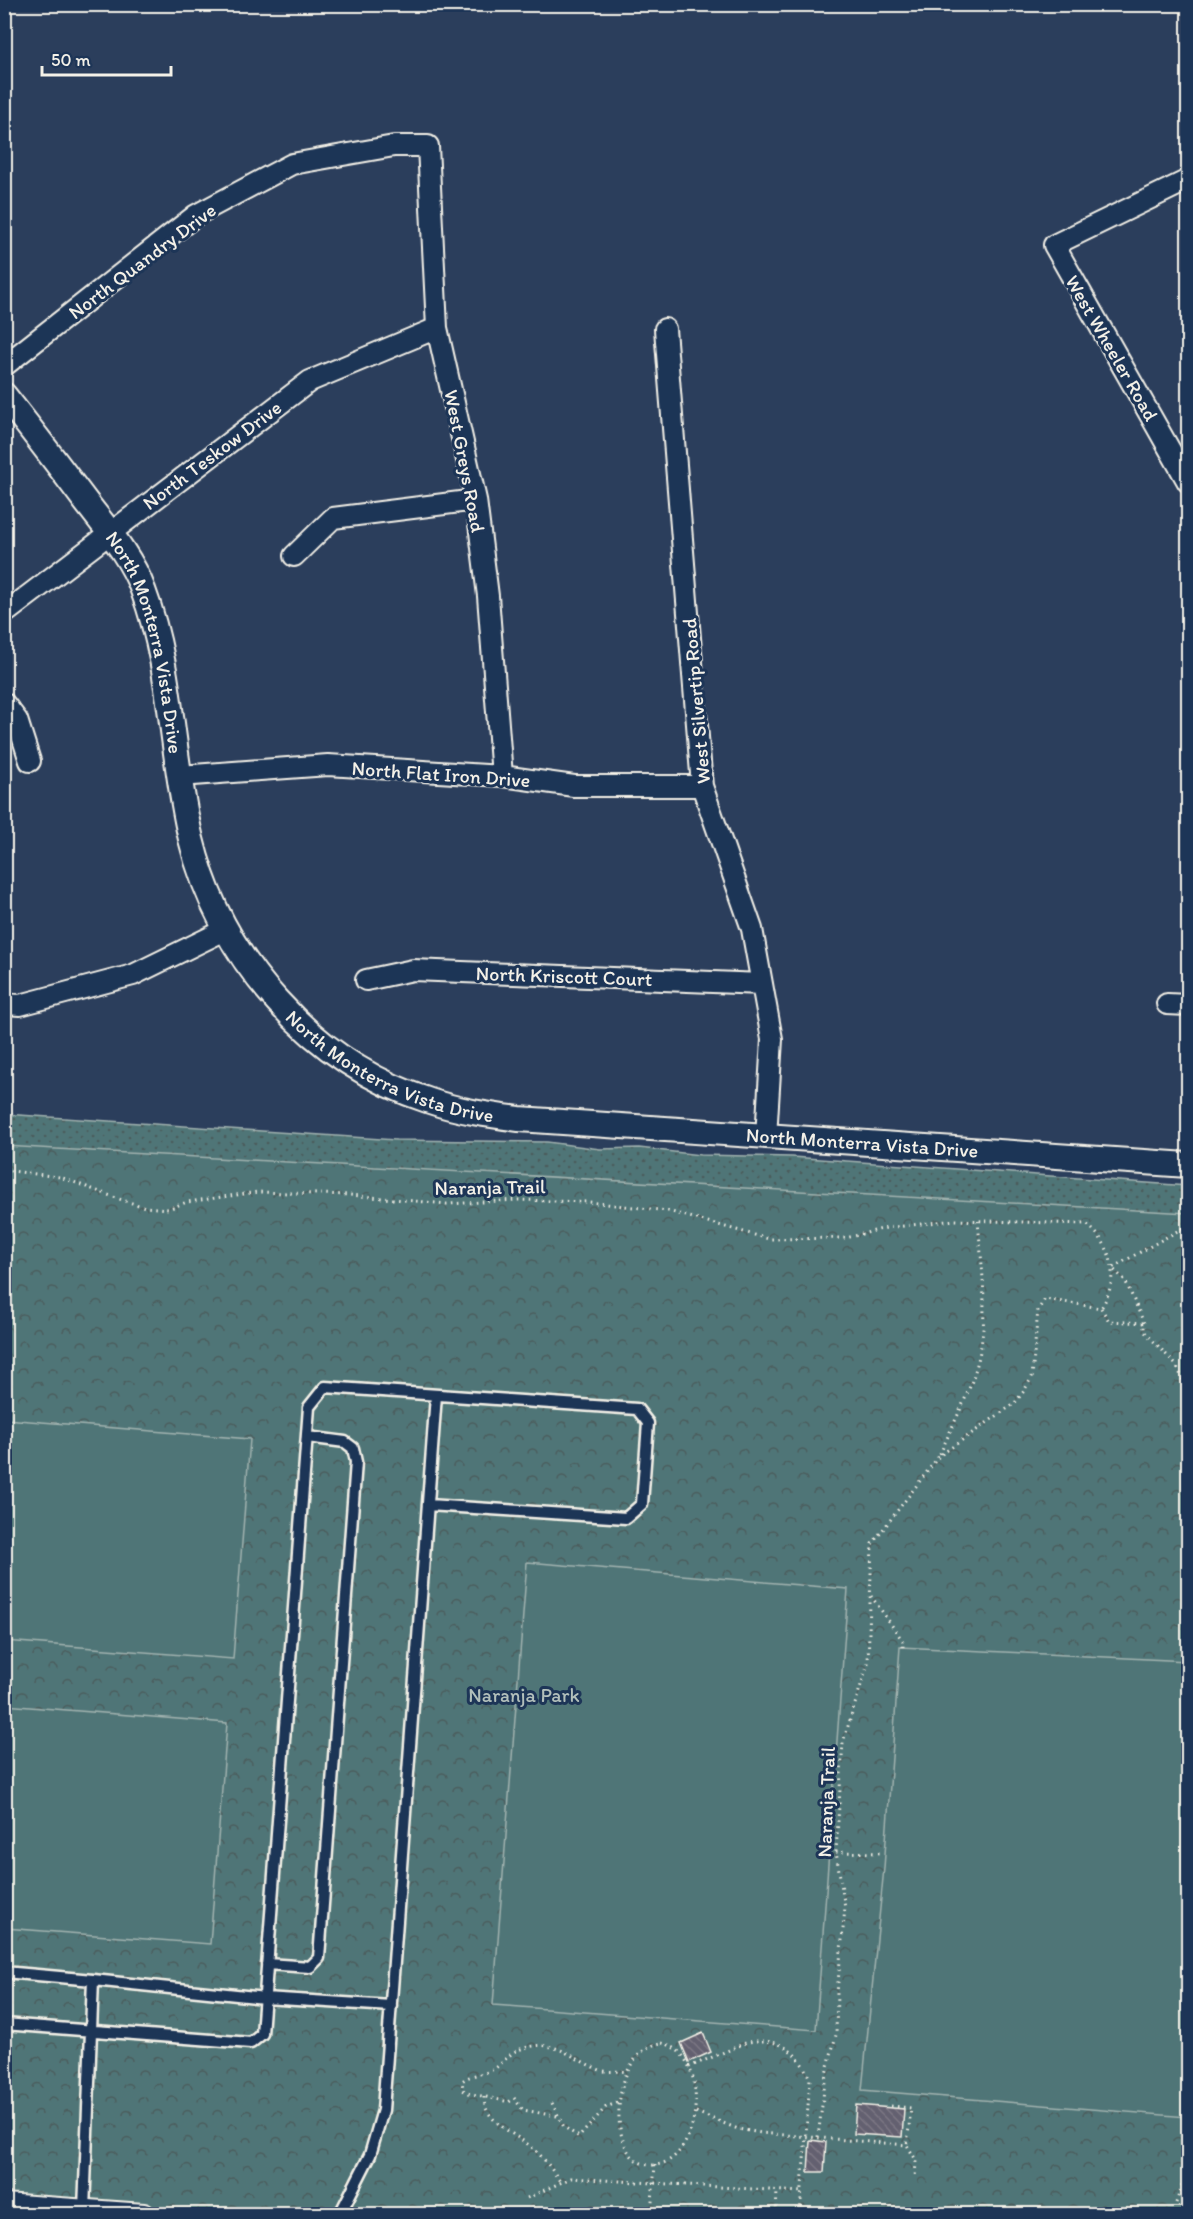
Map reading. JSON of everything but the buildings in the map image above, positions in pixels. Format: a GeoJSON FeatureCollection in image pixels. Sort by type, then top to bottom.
{"type":"FeatureCollection","features":[{"type":"Feature","properties":{"kind":"street","name":"North Quandry Drive"},"geometry":{"type":"LineString","coordinates":[[4,366],[196,215],[292,164],[394,146],[428,146]]}},
{"type":"Feature","properties":{"kind":"street","name":"West Greys Road"},"geometry":{"type":"LineString","coordinates":[[428,146],[437,328],[476,500],[488,596],[502,776]]}},
{"type":"Feature","properties":{"kind":"street","name":"West Wheeler Road"},"geometry":{"type":"LineString","coordinates":[[1188,180],[1054,245],[1188,482]]}},
{"type":"Feature","properties":{"kind":"street","name":"North Teskow Drive"},"geometry":{"type":"LineString","coordinates":[[4,614],[310,381],[437,328]]}},
{"type":"Feature","properties":{"kind":"street","name":"West Silvertip Road"},"geometry":{"type":"LineString","coordinates":[[665,329],[702,786],[752,929],[772,1039],[766,1137]]}},
{"type":"Feature","properties":{"kind":"street","name":"North Monterra Vista Drive"},"geometry":{"type":"LineString","coordinates":[[4,395],[110,532],[142,586],[154,620],[194,849],[225,930],[249,966],[312,1036],[382,1082],[428,1101],[469,1112],[519,1119],[1188,1165]]}},
{"type":"Feature","properties":{"kind":"street"},"geometry":{"type":"LineString","coordinates":[[294,556],[333,518],[476,500]]}},
{"type":"Feature","properties":{"kind":"street"},"geometry":{"type":"LineString","coordinates":[[4,703],[17,720],[30,761]]}},
{"type":"Feature","properties":{"kind":"street","name":"North Flat Iron Drive"},"geometry":{"type":"LineString","coordinates":[[180,776],[328,765],[502,776],[574,786],[702,786]]}},
{"type":"Feature","properties":{"kind":"street"},"geometry":{"type":"LineString","coordinates":[[4,1004],[20,1005],[134,975],[225,930]]}},
{"type":"Feature","properties":{"kind":"street","name":"North Kriscott Court"},"geometry":{"type":"LineString","coordinates":[[366,980],[413,970],[762,984]]}},
{"type":"Feature","properties":{"kind":"street"},"geometry":{"type":"LineString","coordinates":[[1167,1004],[1188,1005]]}},
{"type":"Feature","properties":{"kind":"street"},"geometry":{"type":"LineString","coordinates":[[4,2204],[144,2214]]}},
{"type":"Feature","properties":{"kind":"lane"},"geometry":{"type":"LineString","coordinates":[[4,2024],[251,2043],[262,2034],[309,1407],[325,1387],[637,1409],[648,1423],[642,1504],[626,1518],[428,1504]]}},
{"type":"Feature","properties":{"kind":"lane"},"geometry":{"type":"LineString","coordinates":[[340,2214],[370,2155],[383,2110],[436,1395]]}},
{"type":"Feature","properties":{"kind":"lane"},"geometry":{"type":"LineString","coordinates":[[267,1964],[310,1967],[319,1958],[356,1462],[353,1448],[345,1442],[307,1437]]}},
{"type":"Feature","properties":{"kind":"lane"},"geometry":{"type":"LineString","coordinates":[[4,1972],[264,1998],[391,2006]]}},
{"type":"Feature","properties":{"kind":"lane"},"geometry":{"type":"LineString","coordinates":[[84,2210],[93,1980]]}},
{"type":"Feature","properties":{"kind":"path","name":"Naranja Trail"},"geometry":{"type":"LineString","coordinates":[[4,1170],[60,1178],[128,1202],[168,1209],[187,1202],[258,1192],[350,1195],[447,1204],[518,1200],[589,1202],[668,1211],[769,1239],[846,1238],[909,1225],[954,1220],[1086,1224],[1096,1232],[1110,1253],[1112,1268],[1109,1296],[1101,1308]]}},
{"type":"Feature","properties":{"kind":"path","name":"Naranja Trail"},"geometry":{"type":"LineString","coordinates":[[818,2137],[826,2074],[836,2035],[837,1993],[845,1908],[836,1852],[843,1742],[868,1663],[872,1544],[939,1456],[976,1370],[983,1334],[984,1293],[978,1221]]}},
{"type":"Feature","properties":{"kind":"path"},"geometry":{"type":"LineString","coordinates":[[1112,1268],[1188,1226]]}},
{"type":"Feature","properties":{"kind":"path","name":"Naranja Trail"},"geometry":{"type":"LineString","coordinates":[[1112,1268],[1125,1280],[1144,1323],[1144,1331],[1177,1366],[1188,1393]]}},
{"type":"Feature","properties":{"kind":"path","name":"Naranja Trail"},"geometry":{"type":"LineString","coordinates":[[939,1456],[1014,1404],[1024,1391],[1032,1377],[1038,1310],[1045,1299],[1101,1308],[1109,1321],[1144,1323]]}},
{"type":"Feature","properties":{"kind":"path"},"geometry":{"type":"LineString","coordinates":[[871,1596],[903,1641],[903,1647]]}},
{"type":"Feature","properties":{"kind":"path"},"geometry":{"type":"LineString","coordinates":[[836,1852],[884,1853]]}},
{"type":"Feature","properties":{"kind":"path"},"geometry":{"type":"LineString","coordinates":[[689,2067],[748,2042],[770,2041],[794,2050],[810,2079],[800,2214]]}},
{"type":"Feature","properties":{"kind":"path"},"geometry":{"type":"LineString","coordinates":[[662,2043],[678,2048],[689,2067],[696,2092],[696,2112],[691,2129],[679,2150],[667,2162],[655,2165],[636,2160],[627,2151],[622,2138],[619,2102],[627,2072],[646,2046],[662,2043]]}},
{"type":"Feature","properties":{"kind":"path"},"geometry":{"type":"LineString","coordinates":[[557,2116],[523,2110],[514,2098],[509,2102],[463,2090],[462,2081],[492,2070],[520,2050],[544,2045],[555,2046],[602,2071],[615,2069],[627,2072]]}},
{"type":"Feature","properties":{"kind":"path"},"geometry":{"type":"LineString","coordinates":[[484,2097],[486,2110],[492,2118],[535,2150],[561,2183]]}},
{"type":"Feature","properties":{"kind":"path"},"geometry":{"type":"LineString","coordinates":[[552,2103],[564,2127],[579,2137],[606,2107],[619,2102]]}},
{"type":"Feature","properties":{"kind":"path"},"geometry":{"type":"LineString","coordinates":[[891,2106],[911,2108],[907,2145],[916,2160],[915,2179]]}},
{"type":"Feature","properties":{"kind":"path"},"geometry":{"type":"LineString","coordinates":[[696,2112],[738,2129],[761,2133],[907,2145]]}},
{"type":"Feature","properties":{"kind":"path"},"geometry":{"type":"LineString","coordinates":[[651,2214],[655,2165]]}},
{"type":"Feature","properties":{"kind":"path"},"geometry":{"type":"LineString","coordinates":[[1176,2203],[1188,2168]]}},
{"type":"Feature","properties":{"kind":"path"},"geometry":{"type":"LineString","coordinates":[[527,2198],[571,2178],[802,2192]]}},
{"type":"Feature","properties":{"kind":"path"},"geometry":{"type":"LineString","coordinates":[[776,2214],[777,2191]]}},
{"type":"Feature","properties":{"kind":"green space"},"geometry":{"type":"Polygon","coordinates":[[[4,1114],[396,1140],[547,1142],[600,1149],[639,1148],[700,1155],[792,1157],[1188,1186],[1188,1647],[5,1164],[4,1114]]]}},
{"type":"Feature","properties":{"kind":"green space","name":"Naranja Park"},"geometry":{"type":"Polygon","coordinates":[[[4,1146],[1188,1213],[1188,2214],[5,2214],[4,1146]]]}},
{"type":"Feature","properties":{"kind":"green space"},"geometry":{"type":"Polygon","coordinates":[[[5,1419],[250,1439],[233,1659],[5,1641],[5,1419]]]}},
{"type":"Feature","properties":{"kind":"green space"},"geometry":{"type":"Polygon","coordinates":[[[527,1562],[848,1589],[816,2030],[493,2005],[527,1562]]]}},
{"type":"Feature","properties":{"kind":"green space"},"geometry":{"type":"Polygon","coordinates":[[[900,1647],[1188,1661],[1187,2117],[862,2090],[884,1868],[900,1647]]]}},
{"type":"Feature","properties":{"kind":"green space"},"geometry":{"type":"Polygon","coordinates":[[[5,1705],[227,1723],[210,1944],[5,1928],[5,1705]]]}}]}
